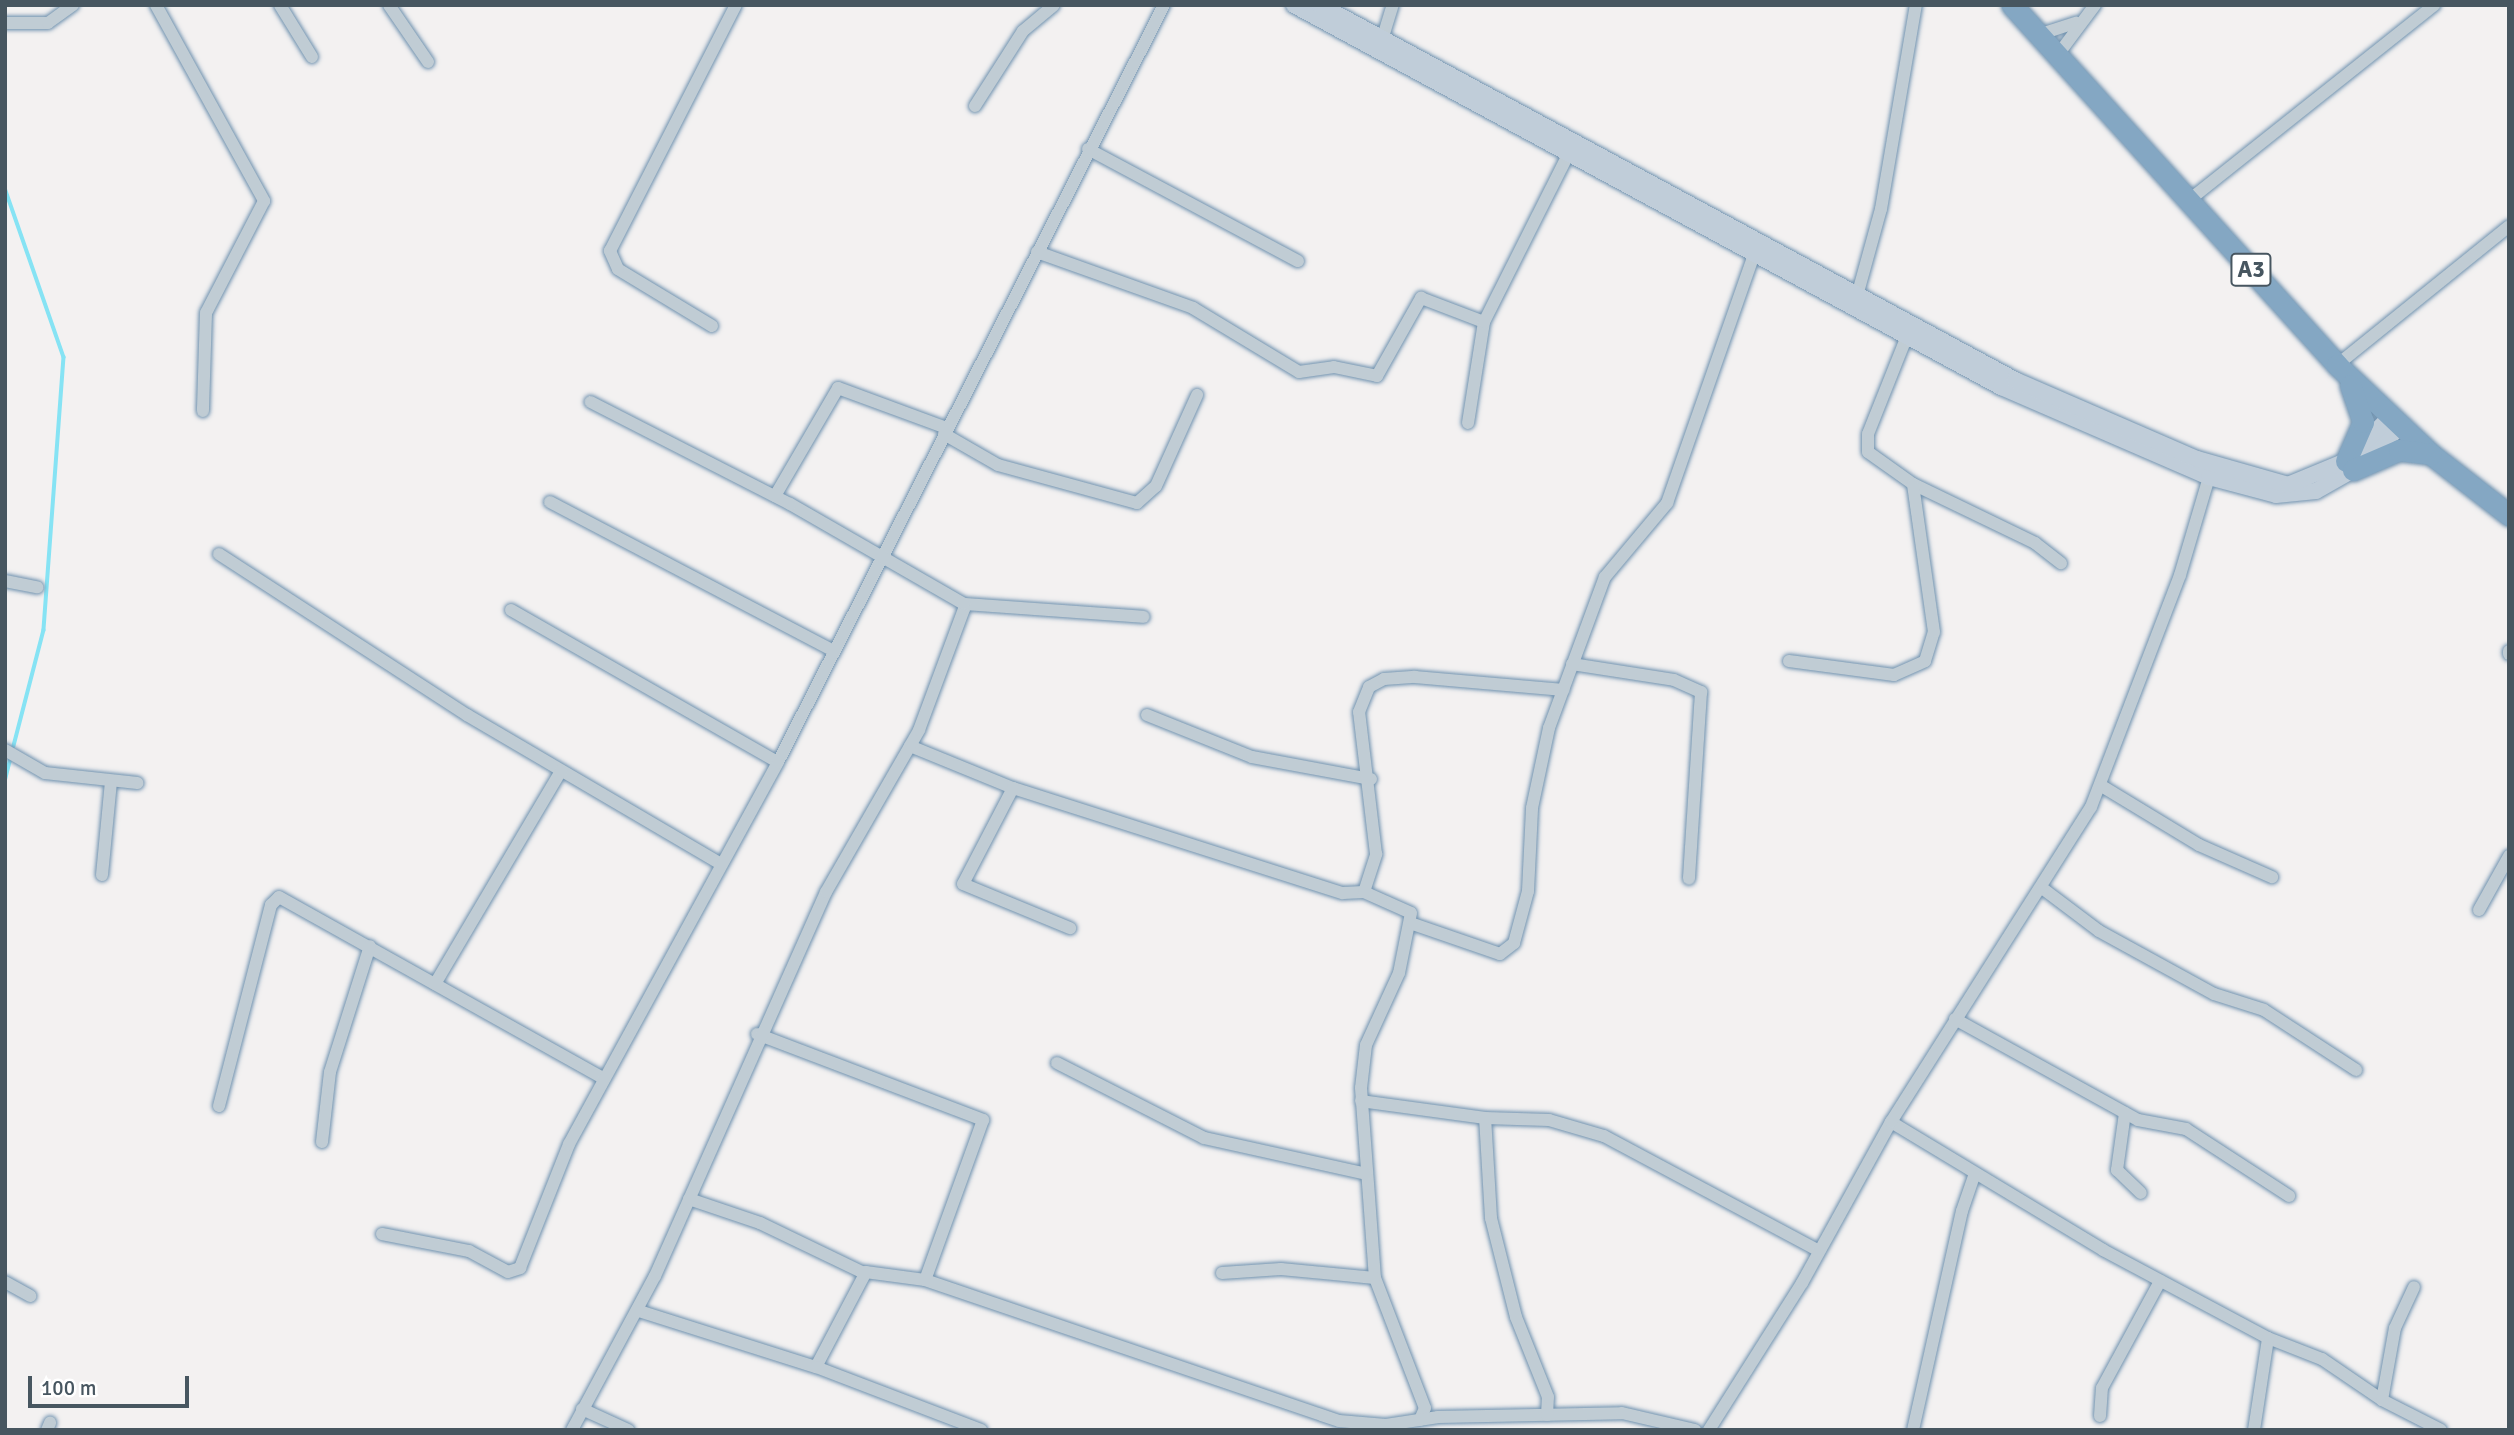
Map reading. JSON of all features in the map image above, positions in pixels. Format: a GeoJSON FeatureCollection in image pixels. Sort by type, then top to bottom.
{"type":"FeatureCollection","features":[{"type":"Feature","properties":{"kind":"highway","name":"A3"},"geometry":{"type":"LineString","coordinates":[[2011,5],[2337,365],[2395,422],[2509,515]]}},
{"type":"Feature","properties":{"kind":"highway"},"geometry":{"type":"LineString","coordinates":[[2337,365],[2363,415],[2349,465]]}},
{"type":"Feature","properties":{"kind":"highway"},"geometry":{"type":"LineString","coordinates":[[2349,465],[2399,450],[2432,454]]}},
{"type":"Feature","properties":{"kind":"main road"},"geometry":{"type":"LineString","coordinates":[[1294,5],[1389,48],[2015,380],[2197,459],[2288,485],[2349,465]]}},
{"type":"Feature","properties":{"kind":"main road"},"geometry":{"type":"LineString","coordinates":[[1321,5],[1569,153],[2013,393],[2209,477],[2294,495],[2334,483],[2349,465],[2395,422]]}},
{"type":"Feature","properties":{"kind":"street"},"geometry":{"type":"LineString","coordinates":[[5,23],[48,23],[73,5]]}},
{"type":"Feature","properties":{"kind":"street"},"geometry":{"type":"LineString","coordinates":[[156,5],[264,201],[206,313],[203,411]]}},
{"type":"Feature","properties":{"kind":"street"},"geometry":{"type":"LineString","coordinates":[[280,5],[312,57]]}},
{"type":"Feature","properties":{"kind":"street"},"geometry":{"type":"LineString","coordinates":[[389,5],[428,62]]}},
{"type":"Feature","properties":{"kind":"street"},"geometry":{"type":"LineString","coordinates":[[712,326],[618,269],[610,251],[736,5]]}},
{"type":"Feature","properties":{"kind":"street"},"geometry":{"type":"LineString","coordinates":[[975,106],[1023,31],[1054,5]]}},
{"type":"Feature","properties":{"kind":"street"},"geometry":{"type":"LineString","coordinates":[[383,1234],[469,1251],[515,1271],[603,1078],[778,762],[880,556],[1164,5]]}},
{"type":"Feature","properties":{"kind":"street"},"geometry":{"type":"LineString","coordinates":[[1389,48],[1393,5]]}},
{"type":"Feature","properties":{"kind":"street"},"geometry":{"type":"LineString","coordinates":[[1857,296],[1881,209],[1916,5]]}},
{"type":"Feature","properties":{"kind":"street"},"geometry":{"type":"LineString","coordinates":[[2057,56],[2076,23],[2095,5]]}},
{"type":"Feature","properties":{"kind":"street"},"geometry":{"type":"LineString","coordinates":[[2188,201],[2434,5]]}},
{"type":"Feature","properties":{"kind":"street"},"geometry":{"type":"LineString","coordinates":[[2038,35],[2076,23]]}},
{"type":"Feature","properties":{"kind":"street"},"geometry":{"type":"LineString","coordinates":[[1088,149],[1298,261]]}},
{"type":"Feature","properties":{"kind":"street"},"geometry":{"type":"LineString","coordinates":[[1468,423],[1484,322],[1569,153]]}},
{"type":"Feature","properties":{"kind":"street"},"geometry":{"type":"LineString","coordinates":[[2337,365],[2509,226]]}},
{"type":"Feature","properties":{"kind":"street"},"geometry":{"type":"LineString","coordinates":[[1037,252],[1193,308],[1299,372],[1334,367],[1377,376],[1421,298],[1484,322]]}},
{"type":"Feature","properties":{"kind":"street"},"geometry":{"type":"LineString","coordinates":[[910,746],[1013,788],[1343,893],[1364,891],[1404,908],[1413,924],[1500,954],[1511,949],[1528,891],[1540,762],[1572,664],[1615,560],[1647,535],[1667,503],[1754,254]]}},
{"type":"Feature","properties":{"kind":"street"},"geometry":{"type":"LineString","coordinates":[[1907,336],[1866,448],[1913,484],[2035,543],[2060,563]]}},
{"type":"Feature","properties":{"kind":"street"},"geometry":{"type":"LineString","coordinates":[[775,496],[838,388],[946,431],[1009,469],[1137,502],[1156,486],[1197,395]]}},
{"type":"Feature","properties":{"kind":"street"},"geometry":{"type":"LineString","coordinates":[[591,402],[775,496],[964,604],[1018,612],[1144,617]]}},
{"type":"Feature","properties":{"kind":"street"},"geometry":{"type":"LineString","coordinates":[[1709,1430],[1819,1251],[1891,1122],[2042,888],[2099,785],[2180,575],[2209,477]]}},
{"type":"Feature","properties":{"kind":"street"},"geometry":{"type":"LineString","coordinates":[[1789,661],[1894,675],[1925,661],[1934,632],[1913,484]]}},
{"type":"Feature","properties":{"kind":"street"},"geometry":{"type":"LineString","coordinates":[[550,502],[834,651]]}},
{"type":"Feature","properties":{"kind":"street"},"geometry":{"type":"LineString","coordinates":[[219,554],[561,771],[721,864]]}},
{"type":"Feature","properties":{"kind":"street"},"geometry":{"type":"LineString","coordinates":[[5,581],[37,587]]}},
{"type":"Feature","properties":{"kind":"street"},"geometry":{"type":"LineString","coordinates":[[572,1430],[639,1311],[689,1199],[757,1034],[826,892],[910,746],[955,646],[964,604]]}},
{"type":"Feature","properties":{"kind":"street"},"geometry":{"type":"LineString","coordinates":[[511,610],[778,762]]}},
{"type":"Feature","properties":{"kind":"street"},"geometry":{"type":"LineString","coordinates":[[1572,664],[1674,680],[1701,692],[1689,879]]}},
{"type":"Feature","properties":{"kind":"street"},"geometry":{"type":"LineString","coordinates":[[1364,891],[1377,854],[1371,779],[1359,712],[1374,682],[1415,677],[1563,690]]}},
{"type":"Feature","properties":{"kind":"street"},"geometry":{"type":"LineString","coordinates":[[1147,715],[1252,757],[1371,779]]}},
{"type":"Feature","properties":{"kind":"street"},"geometry":{"type":"LineString","coordinates":[[5,750],[45,773],[136,783]]}},
{"type":"Feature","properties":{"kind":"street"},"geometry":{"type":"LineString","coordinates":[[435,984],[561,771]]}},
{"type":"Feature","properties":{"kind":"street"},"geometry":{"type":"LineString","coordinates":[[102,875],[111,781]]}},
{"type":"Feature","properties":{"kind":"street"},"geometry":{"type":"LineString","coordinates":[[2099,785],[2199,845],[2272,877]]}},
{"type":"Feature","properties":{"kind":"street"},"geometry":{"type":"LineString","coordinates":[[1013,788],[962,884],[1070,929]]}},
{"type":"Feature","properties":{"kind":"street"},"geometry":{"type":"LineString","coordinates":[[2479,910],[2509,856]]}},
{"type":"Feature","properties":{"kind":"street"},"geometry":{"type":"LineString","coordinates":[[2042,888],[2099,931],[2214,994],[2264,1010],[2356,1070]]}},
{"type":"Feature","properties":{"kind":"street"},"geometry":{"type":"LineString","coordinates":[[219,1106],[275,898],[292,900],[603,1078]]}},
{"type":"Feature","properties":{"kind":"street"},"geometry":{"type":"LineString","coordinates":[[1413,924],[1367,1045],[1361,1101],[1375,1278],[1425,1408],[1416,1424]]}},
{"type":"Feature","properties":{"kind":"street"},"geometry":{"type":"LineString","coordinates":[[322,1142],[330,1072],[370,946]]}},
{"type":"Feature","properties":{"kind":"street"},"geometry":{"type":"LineString","coordinates":[[1955,1019],[2125,1113],[2152,1125],[2186,1129],[2290,1196]]}},
{"type":"Feature","properties":{"kind":"street"},"geometry":{"type":"LineString","coordinates":[[757,1034],[984,1119],[925,1280]]}},
{"type":"Feature","properties":{"kind":"street"},"geometry":{"type":"LineString","coordinates":[[1057,1063],[1204,1138],[1366,1174]]}},
{"type":"Feature","properties":{"kind":"street"},"geometry":{"type":"LineString","coordinates":[[1361,1101],[1485,1118],[1549,1120],[1604,1136],[1819,1251]]}},
{"type":"Feature","properties":{"kind":"street"},"geometry":{"type":"LineString","coordinates":[[2125,1113],[2117,1170],[2141,1193]]}},
{"type":"Feature","properties":{"kind":"street"},"geometry":{"type":"LineString","coordinates":[[1485,1118],[1491,1218],[1516,1317],[1548,1397],[1547,1415]]}},
{"type":"Feature","properties":{"kind":"street"},"geometry":{"type":"LineString","coordinates":[[1891,1122],[2160,1281],[2268,1338],[2322,1359],[2382,1400],[2441,1430]]}},
{"type":"Feature","properties":{"kind":"street"},"geometry":{"type":"LineString","coordinates":[[1348,1168],[1365,1160]]}},
{"type":"Feature","properties":{"kind":"street"},"geometry":{"type":"LineString","coordinates":[[1913,1430],[1975,1174]]}},
{"type":"Feature","properties":{"kind":"street"},"geometry":{"type":"LineString","coordinates":[[689,1199],[760,1223],[864,1273],[925,1280],[1339,1421],[1416,1424],[1547,1415],[1637,1414],[1695,1430]]}},
{"type":"Feature","properties":{"kind":"street"},"geometry":{"type":"LineString","coordinates":[[1222,1273],[1281,1269],[1375,1278]]}},
{"type":"Feature","properties":{"kind":"street"},"geometry":{"type":"LineString","coordinates":[[816,1367],[864,1273]]}},
{"type":"Feature","properties":{"kind":"street"},"geometry":{"type":"LineString","coordinates":[[2100,1416],[2102,1388],[2160,1281]]}},
{"type":"Feature","properties":{"kind":"street"},"geometry":{"type":"LineString","coordinates":[[5,1282],[30,1296]]}},
{"type":"Feature","properties":{"kind":"street"},"geometry":{"type":"LineString","coordinates":[[2382,1400],[2395,1328],[2414,1287]]}},
{"type":"Feature","properties":{"kind":"street"},"geometry":{"type":"LineString","coordinates":[[639,1311],[816,1367],[981,1430]]}},
{"type":"Feature","properties":{"kind":"street"},"geometry":{"type":"LineString","coordinates":[[2254,1430],[2268,1338]]}},
{"type":"Feature","properties":{"kind":"street"},"geometry":{"type":"LineString","coordinates":[[582,1409],[628,1430]]}},
{"type":"Feature","properties":{"kind":"waterway"},"geometry":{"type":"LineString","coordinates":[[5,188],[64,357],[44,630],[14,746]]}},
{"type":"Feature","properties":{"kind":"waterway"},"geometry":{"type":"LineString","coordinates":[[5,780],[10,760]]}}]}
